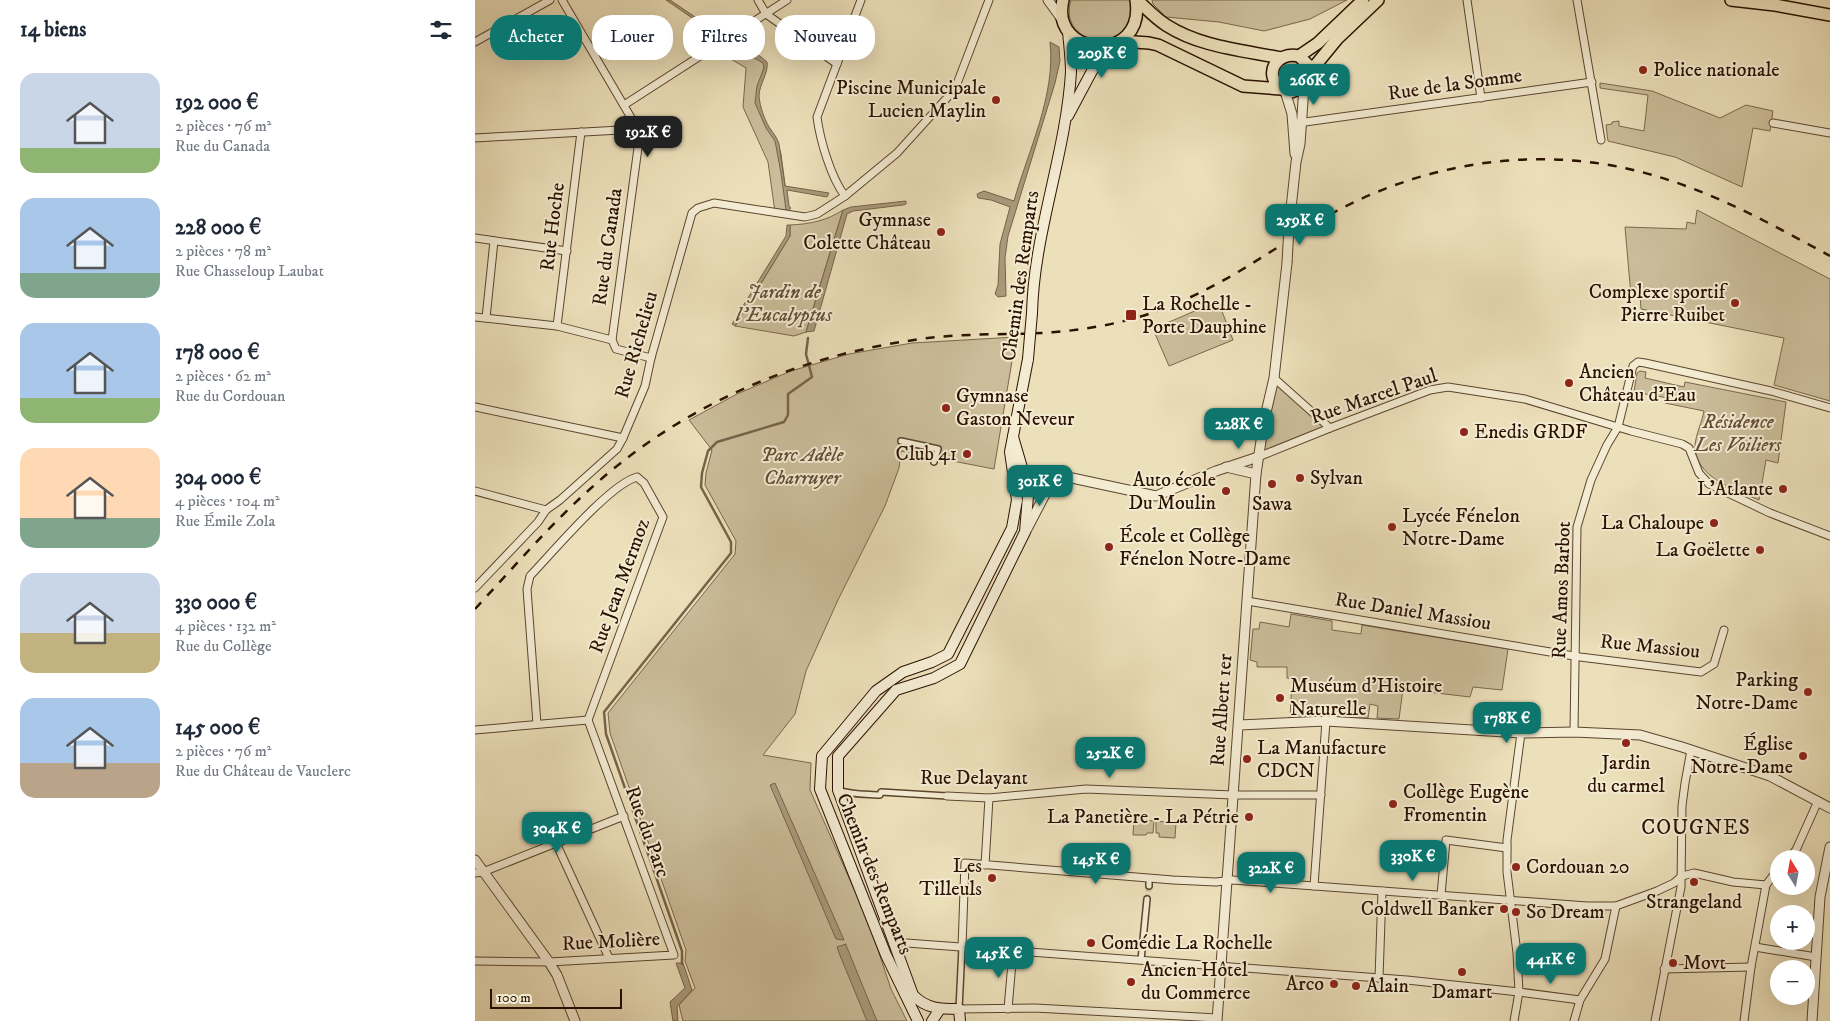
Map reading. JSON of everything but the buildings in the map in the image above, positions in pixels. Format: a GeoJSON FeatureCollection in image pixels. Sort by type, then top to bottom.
{"type":"FeatureCollection","features":[{"type":"Feature","properties":{"kind":"main road"},"geometry":{"type":"LineString","coordinates":[[1063,0],[1062,14],[1066,26],[1073,37],[1086,45],[1103,47],[1116,43],[1127,36],[1135,22],[1137,14],[1136,0]]}},
{"type":"Feature","properties":{"kind":"main road"},"geometry":{"type":"LineString","coordinates":[[1136,0],[1165,25],[1188,37],[1209,44],[1281,58]]}},
{"type":"Feature","properties":{"kind":"main road"},"geometry":{"type":"LineString","coordinates":[[1283,90],[1274,81],[1273,71],[1275,64],[1287,55],[1299,56],[1318,43],[1363,0]]}},
{"type":"Feature","properties":{"kind":"main road"},"geometry":{"type":"LineString","coordinates":[[1310,72],[1337,39],[1378,0]]}},
{"type":"Feature","properties":{"kind":"main road"},"geometry":{"type":"LineString","coordinates":[[1731,0],[1775,5],[1830,15]]}},
{"type":"Feature","properties":{"kind":"main road"},"geometry":{"type":"LineString","coordinates":[[1758,0],[1775,5]]}},
{"type":"Feature","properties":{"kind":"main road","name":"Chemin des Remparts"},"geometry":{"type":"LineString","coordinates":[[917,1021],[886,954],[820,789],[822,756],[877,691],[903,672],[949,654],[1011,528],[1017,500],[1009,452],[1028,359],[1036,276],[1065,122],[1071,70],[1066,26]]}},
{"type":"Feature","properties":{"kind":"main road"},"geometry":{"type":"LineString","coordinates":[[1116,43],[1149,43],[1158,45],[1243,86],[1283,90],[1298,91],[1304,87],[1310,78],[1308,65],[1299,56]]}},
{"type":"Feature","properties":{"kind":"main road","name":"Chemin des Remparts"},"geometry":{"type":"LineString","coordinates":[[1065,122],[1092,71],[1116,43]]}},
{"type":"Feature","properties":{"kind":"main road","name":"Chemin des Remparts"},"geometry":{"type":"LineString","coordinates":[[959,1009],[924,1005],[913,995],[838,790],[837,756],[896,690],[934,678],[960,664],[1025,532],[1028,496],[1013,436]]}},
{"type":"Feature","properties":{"kind":"main road"},"geometry":{"type":"LineString","coordinates":[[932,1021],[940,1008]]}},
{"type":"Feature","properties":{"kind":"main road"},"geometry":{"type":"LineString","coordinates":[[959,1009],[959,1021]]}},
{"type":"Feature","properties":{"kind":"street"},"geometry":{"type":"LineString","coordinates":[[475,42],[550,0]]}},
{"type":"Feature","properties":{"kind":"street"},"geometry":{"type":"LineString","coordinates":[[475,138],[638,129],[562,0]]}},
{"type":"Feature","properties":{"kind":"street"},"geometry":{"type":"LineString","coordinates":[[758,0],[766,14],[837,64]]}},
{"type":"Feature","properties":{"kind":"street"},"geometry":{"type":"LineString","coordinates":[[624,105],[787,0]]}},
{"type":"Feature","properties":{"kind":"street"},"geometry":{"type":"LineString","coordinates":[[845,196],[835,181],[818,127],[817,117],[861,0]]}},
{"type":"Feature","properties":{"kind":"street","name":"Rue Richelieu"},"geometry":{"type":"LineString","coordinates":[[475,588],[538,522],[546,510],[560,500],[617,449],[645,386],[651,358],[692,213],[698,208],[714,203],[805,217],[817,214],[845,196],[897,153],[955,89],[989,0]]}},
{"type":"Feature","properties":{"kind":"street"},"geometry":{"type":"LineString","coordinates":[[1047,0],[1066,26]]}},
{"type":"Feature","properties":{"kind":"street"},"geometry":{"type":"LineString","coordinates":[[1467,0],[1481,98]]}},
{"type":"Feature","properties":{"kind":"street"},"geometry":{"type":"LineString","coordinates":[[1577,0],[1580,8],[1601,140]]}},
{"type":"Feature","properties":{"kind":"street"},"geometry":{"type":"LineString","coordinates":[[1580,8],[1581,0]]}},
{"type":"Feature","properties":{"kind":"street","name":"Rue de la Somme"},"geometry":{"type":"LineString","coordinates":[[1297,123],[1591,82]]}},
{"type":"Feature","properties":{"kind":"street"},"geometry":{"type":"LineString","coordinates":[[1297,123],[1304,87]]}},
{"type":"Feature","properties":{"kind":"street"},"geometry":{"type":"LineString","coordinates":[[1283,90],[1297,123]]}},
{"type":"Feature","properties":{"kind":"street","name":"Rue Albert 1er"},"geometry":{"type":"LineString","coordinates":[[1217,1020],[1256,474],[1274,378],[1287,263],[1296,162],[1297,123]]}},
{"type":"Feature","properties":{"kind":"street"},"geometry":{"type":"LineString","coordinates":[[1773,123],[1830,133]]}},
{"type":"Feature","properties":{"kind":"street","name":"Rue du Canada"},"geometry":{"type":"LineString","coordinates":[[612,340],[640,133],[638,129]]}},
{"type":"Feature","properties":{"kind":"street","name":"Rue Hoche"},"geometry":{"type":"LineString","coordinates":[[557,326],[581,132]]}},
{"type":"Feature","properties":{"kind":"street"},"geometry":{"type":"LineString","coordinates":[[475,238],[567,251]]}},
{"type":"Feature","properties":{"kind":"street"},"geometry":{"type":"LineString","coordinates":[[486,318],[495,241]]}},
{"type":"Feature","properties":{"kind":"street"},"geometry":{"type":"LineString","coordinates":[[475,316],[557,326],[612,340],[616,349],[651,358]]}},
{"type":"Feature","properties":{"kind":"street","name":"Rue Amos Barbot"},"geometry":{"type":"LineString","coordinates":[[1574,732],[1577,527],[1587,489],[1618,427],[1633,366],[1638,362],[1771,391],[1830,408]]}},
{"type":"Feature","properties":{"kind":"street"},"geometry":{"type":"LineString","coordinates":[[1274,378],[1330,428]]}},
{"type":"Feature","properties":{"kind":"street","name":"Rue Marcel Paul"},"geometry":{"type":"LineString","coordinates":[[1259,456],[1430,390],[1448,387],[1525,399],[1687,446],[1699,473],[1709,484],[1770,512],[1830,536]]}},
{"type":"Feature","properties":{"kind":"street"},"geometry":{"type":"LineString","coordinates":[[475,407],[623,438]]}},
{"type":"Feature","properties":{"kind":"street"},"geometry":{"type":"LineString","coordinates":[[901,441],[938,449],[935,462]]}},
{"type":"Feature","properties":{"kind":"street"},"geometry":{"type":"LineString","coordinates":[[1015,485],[1072,478],[1155,496],[1226,467],[1259,456]]}},
{"type":"Feature","properties":{"kind":"street"},"geometry":{"type":"LineString","coordinates":[[1226,467],[1256,474]]}},
{"type":"Feature","properties":{"kind":"street","name":"Rue Jean Mermoz"},"geometry":{"type":"LineString","coordinates":[[537,724],[527,589],[530,576],[603,500],[630,479],[637,477],[644,483],[663,517],[589,720]]}},
{"type":"Feature","properties":{"kind":"street","name":"Chemin des Remparts"},"geometry":{"type":"LineString","coordinates":[[1025,532],[1052,480]]}},
{"type":"Feature","properties":{"kind":"street"},"geometry":{"type":"LineString","coordinates":[[475,491],[546,510]]}},
{"type":"Feature","properties":{"kind":"street","name":"Rue Daniel Massiou"},"geometry":{"type":"LineString","coordinates":[[1247,601],[1575,655]]}},
{"type":"Feature","properties":{"kind":"street","name":"Rue Massiou"},"geometry":{"type":"LineString","coordinates":[[1575,655],[1703,672],[1715,664],[1724,630]]}},
{"type":"Feature","properties":{"kind":"street"},"geometry":{"type":"LineString","coordinates":[[475,730],[589,720]]}},
{"type":"Feature","properties":{"kind":"street","name":"Rue du Parc"},"geometry":{"type":"LineString","coordinates":[[589,720],[674,955]]}},
{"type":"Feature","properties":{"kind":"street"},"geometry":{"type":"LineString","coordinates":[[1239,725],[1326,721],[1521,733],[1574,732],[1640,735],[1770,776],[1830,808]]}},
{"type":"Feature","properties":{"kind":"street"},"geometry":{"type":"LineString","coordinates":[[1314,886],[1326,721]]}},
{"type":"Feature","properties":{"kind":"street"},"geometry":{"type":"LineString","coordinates":[[1514,1021],[1519,992],[1517,953],[1507,872],[1507,848],[1521,733]]}},
{"type":"Feature","properties":{"kind":"street"},"geometry":{"type":"LineString","coordinates":[[1655,1021],[1681,887],[1682,806],[1691,750]]}},
{"type":"Feature","properties":{"kind":"street","name":"Rue Delayant"},"geometry":{"type":"LineString","coordinates":[[838,790],[846,793],[881,795],[881,792],[989,798],[1086,789],[1233,795],[1321,795]]}},
{"type":"Feature","properties":{"kind":"street"},"geometry":{"type":"LineString","coordinates":[[985,865],[989,798]]}},
{"type":"Feature","properties":{"kind":"street"},"geometry":{"type":"LineString","coordinates":[[1795,850],[1818,800]]}},
{"type":"Feature","properties":{"kind":"street"},"geometry":{"type":"LineString","coordinates":[[479,873],[624,816]]}},
{"type":"Feature","properties":{"kind":"street"},"geometry":{"type":"LineString","coordinates":[[1441,895],[1446,840],[1507,848]]}},
{"type":"Feature","properties":{"kind":"street"},"geometry":{"type":"LineString","coordinates":[[556,843],[609,958]]}},
{"type":"Feature","properties":{"kind":"street"},"geometry":{"type":"LineString","coordinates":[[1813,1021],[1820,897],[1827,878],[1830,847]]}},
{"type":"Feature","properties":{"kind":"street"},"geometry":{"type":"LineString","coordinates":[[475,860],[479,873],[549,962],[557,975],[575,1021]]}},
{"type":"Feature","properties":{"kind":"street"},"geometry":{"type":"LineString","coordinates":[[1217,1020],[1081,1010],[959,1009],[965,863],[1149,878],[1226,882],[1233,880],[1587,906],[1616,906],[1674,883],[1682,876],[1694,873],[1733,882],[1766,885]]}},
{"type":"Feature","properties":{"kind":"street"},"geometry":{"type":"LineString","coordinates":[[1149,878],[1149,886]]}},
{"type":"Feature","properties":{"kind":"street"},"geometry":{"type":"LineString","coordinates":[[1744,1021],[1751,967],[1766,885],[1770,880]]}},
{"type":"Feature","properties":{"kind":"street"},"geometry":{"type":"LineString","coordinates":[[1379,978],[1383,891]]}},
{"type":"Feature","properties":{"kind":"street"},"geometry":{"type":"LineString","coordinates":[[1141,960],[1147,899]]}},
{"type":"Feature","properties":{"kind":"street"},"geometry":{"type":"LineString","coordinates":[[1574,1021],[1580,1000],[1605,959],[1616,906]]}},
{"type":"Feature","properties":{"kind":"street"},"geometry":{"type":"LineString","coordinates":[[893,942],[1379,978],[1580,1000]]}},
{"type":"Feature","properties":{"kind":"street"},"geometry":{"type":"LineString","coordinates":[[1755,947],[1816,957]]}},
{"type":"Feature","properties":{"kind":"street"},"geometry":{"type":"LineString","coordinates":[[1008,1009],[1013,951]]}},
{"type":"Feature","properties":{"kind":"street","name":"Rue Molière"},"geometry":{"type":"LineString","coordinates":[[475,961],[549,962],[674,955]]}},
{"type":"Feature","properties":{"kind":"street"},"geometry":{"type":"LineString","coordinates":[[1664,969],[1751,967]]}},
{"type":"Feature","properties":{"kind":"green space"},"geometry":{"type":"Polygon","coordinates":[[[1071,0],[1132,0],[1130,19],[1123,32],[1111,39],[1098,40],[1085,37],[1075,29],[1070,16],[1071,0]]]}},
{"type":"Feature","properties":{"kind":"green space"},"geometry":{"type":"Polygon","coordinates":[[[1152,0],[1347,0],[1310,19],[1264,31],[1219,22],[1166,17],[1153,4],[1152,0]]]}},
{"type":"Feature","properties":{"kind":"green space"},"geometry":{"type":"Polygon","coordinates":[[[733,60],[762,60],[765,63],[757,95],[762,118],[777,140],[781,154],[789,215],[775,212],[768,162],[743,107],[746,68],[733,60]]]}},
{"type":"Feature","properties":{"kind":"green space"},"geometry":{"type":"Polygon","coordinates":[[[1291,60],[1300,64],[1304,73],[1300,82],[1291,86],[1282,82],[1278,73],[1282,64],[1291,60]]]}},
{"type":"Feature","properties":{"kind":"green space"},"geometry":{"type":"Polygon","coordinates":[[[1600,83],[1652,91],[1720,118],[1746,105],[1773,111],[1770,131],[1753,128],[1742,187],[1675,157],[1608,141],[1606,125],[1612,124],[1612,122],[1619,121],[1619,126],[1644,131],[1648,95],[1600,88],[1600,83]]]}},
{"type":"Feature","properties":{"kind":"green space","name":"Jardin de l'Eucalyptus"},"geometry":{"type":"Polygon","coordinates":[[[843,210],[806,332],[794,336],[735,326],[790,236],[790,225],[818,221],[843,210]]]}},
{"type":"Feature","properties":{"kind":"green space","name":"Complexe sportif Pierre Ruibet"},"geometry":{"type":"Polygon","coordinates":[[[1697,210],[1830,279],[1830,401],[1774,385],[1784,338],[1641,309],[1640,295],[1631,296],[1625,227],[1686,229],[1687,222],[1695,224],[1697,210]]]}},
{"type":"Feature","properties":{"kind":"green space"},"geometry":{"type":"Polygon","coordinates":[[[1218,301],[1233,340],[1169,366],[1153,329],[1218,301]]]}},
{"type":"Feature","properties":{"kind":"green space","name":"Parc Adèle Charruyer"},"geometry":{"type":"Polygon","coordinates":[[[1016,337],[994,469],[901,451],[899,468],[885,506],[838,600],[806,671],[795,714],[763,755],[811,763],[810,790],[869,923],[891,989],[907,1021],[683,1021],[679,1005],[695,988],[685,961],[686,950],[610,733],[608,713],[735,554],[736,541],[705,485],[712,450],[689,420],[737,394],[791,371],[849,354],[912,343],[1016,337]]]}},
{"type":"Feature","properties":{"kind":"green space","name":"Résidence Les Voiliers"},"geometry":{"type":"Polygon","coordinates":[[[1640,371],[1646,372],[1645,378],[1684,387],[1685,382],[1786,402],[1778,463],[1766,460],[1759,500],[1728,487],[1708,474],[1701,466],[1696,456],[1695,445],[1704,411],[1665,403],[1666,399],[1663,397],[1634,392],[1637,373],[1640,371]]]}},
{"type":"Feature","properties":{"kind":"green space"},"geometry":{"type":"Polygon","coordinates":[[[1274,378],[1330,428],[1258,457],[1274,378]]]}},
{"type":"Feature","properties":{"kind":"green space"},"geometry":{"type":"Polygon","coordinates":[[[1291,614],[1332,621],[1332,630],[1361,634],[1362,625],[1508,649],[1502,690],[1473,687],[1470,697],[1403,689],[1399,719],[1377,718],[1378,706],[1370,704],[1368,718],[1290,718],[1292,679],[1287,678],[1287,667],[1257,667],[1257,662],[1250,660],[1253,629],[1259,629],[1260,622],[1289,627],[1291,614]]]}},
{"type":"Feature","properties":{"kind":"green space"},"geometry":{"type":"Polygon","coordinates":[[[1134,819],[1154,821],[1153,833],[1133,835],[1134,819]]]}},
{"type":"Feature","properties":{"kind":"green space"},"geometry":{"type":"Polygon","coordinates":[[[1156,821],[1176,823],[1175,838],[1159,837],[1159,833],[1156,833],[1156,821]]]}},
{"type":"Feature","properties":{"kind":"shaded area"},"geometry":{"type":"Polygon","coordinates":[[[666,0],[670,0],[692,15],[688,15],[666,0]]]}},
{"type":"Feature","properties":{"kind":"shaded area"},"geometry":{"type":"Polygon","coordinates":[[[1050,42],[1059,47],[1060,61],[1008,236],[1005,258],[1006,296],[998,297],[995,294],[998,285],[1000,244],[1010,207],[991,200],[978,198],[977,194],[984,191],[1014,201],[1045,102],[1051,62],[1050,42]]]}},
{"type":"Feature","properties":{"kind":"shaded area"},"geometry":{"type":"Polygon","coordinates":[[[758,60],[767,62],[767,70],[759,92],[761,108],[765,120],[779,144],[785,186],[829,193],[827,197],[787,190],[789,206],[791,208],[788,211],[786,210],[775,141],[766,128],[755,103],[757,86],[764,68],[763,63],[758,60]]]}},
{"type":"Feature","properties":{"kind":"shaded area"},"geometry":{"type":"Polygon","coordinates":[[[906,201],[906,204],[903,205],[853,211],[847,214],[814,331],[806,332],[843,210],[851,207],[906,201]]]}},
{"type":"Feature","properties":{"kind":"shaded area"},"geometry":{"type":"Polygon","coordinates":[[[787,225],[790,225],[790,236],[735,326],[732,324],[786,236],[787,225]]]}},
{"type":"Feature","properties":{"kind":"shaded area"},"geometry":{"type":"Polygon","coordinates":[[[775,783],[844,940],[836,939],[770,785],[775,783]]]}},
{"type":"Feature","properties":{"kind":"shaded area"},"geometry":{"type":"Polygon","coordinates":[[[846,944],[877,1021],[867,1021],[839,953],[837,947],[846,944]]]}},
{"type":"Feature","properties":{"kind":"shaded area"},"geometry":{"type":"Polygon","coordinates":[[[676,963],[683,963],[692,990],[677,1007],[678,1021],[673,1021],[670,1002],[685,988],[676,963]]]}},
{"type":"Feature","properties":{"kind":"waterway"},"geometry":{"type":"LineString","coordinates":[[682,964],[682,951],[606,734],[604,712],[731,553],[731,542],[701,487],[702,473],[708,451],[717,442],[784,422],[788,415],[788,394],[812,377],[806,354],[808,338]]}},
{"type":"Feature","properties":{"kind":"tunnel"},"geometry":{"type":"LineString","coordinates":[[1147,899],[1149,886]]}},
{"type":"Feature","properties":{"kind":"railway"},"geometry":{"type":"LineString","coordinates":[[475,609],[560,518],[590,489],[625,460],[700,410],[741,390],[782,373],[825,359],[869,348],[946,336],[1067,331],[1139,317],[1173,305],[1221,282],[1331,214],[1369,195],[1409,180],[1450,169],[1492,162],[1534,159],[1576,161],[1618,167],[1681,184],[1725,202],[1830,256]]}},
{"type":"Feature","properties":{"kind":"place","name":"Police nationale"},"geometry":{"type":"Point","coordinates":[1643,70]}},
{"type":"Feature","properties":{"kind":"place","name":"Piscine Municipale Lucien Maylin"},"geometry":{"type":"Point","coordinates":[996,100]}},
{"type":"Feature","properties":{"kind":"place","name":"Gymnase Colette Château"},"geometry":{"type":"Point","coordinates":[941,232]}},
{"type":"Feature","properties":{"kind":"place","name":"Complexe sportif Pierre Ruibet"},"geometry":{"type":"Point","coordinates":[1735,303]}},
{"type":"Feature","properties":{"kind":"place","name":"La Rochelle - Porte Dauphine"},"geometry":{"type":"Point","coordinates":[1131,315]}},
{"type":"Feature","properties":{"kind":"place","name":"Ancien Château d'Eau"},"geometry":{"type":"Point","coordinates":[1569,383]}},
{"type":"Feature","properties":{"kind":"place","name":"Gymnase Gaston Neveur"},"geometry":{"type":"Point","coordinates":[946,408]}},
{"type":"Feature","properties":{"kind":"place","name":"Enedis GRDF"},"geometry":{"type":"Point","coordinates":[1464,432]}},
{"type":"Feature","properties":{"kind":"place","name":"Club 41"},"geometry":{"type":"Point","coordinates":[967,454]}},
{"type":"Feature","properties":{"kind":"place","name":"Sylvan"},"geometry":{"type":"Point","coordinates":[1300,478]}},
{"type":"Feature","properties":{"kind":"place","name":"Sawa"},"geometry":{"type":"Point","coordinates":[1272,484]}},
{"type":"Feature","properties":{"kind":"place","name":"L'Atlante"},"geometry":{"type":"Point","coordinates":[1783,489]}},
{"type":"Feature","properties":{"kind":"place","name":"Auto école Du Moulin"},"geometry":{"type":"Point","coordinates":[1226,491]}},
{"type":"Feature","properties":{"kind":"place","name":"La Chaloupe"},"geometry":{"type":"Point","coordinates":[1714,523]}},
{"type":"Feature","properties":{"kind":"place","name":"Lycée Fénelon Notre-Dame"},"geometry":{"type":"Point","coordinates":[1392,527]}},
{"type":"Feature","properties":{"kind":"place","name":"École et Collège Fénelon Notre-Dame"},"geometry":{"type":"Point","coordinates":[1109,547]}},
{"type":"Feature","properties":{"kind":"place","name":"La Goëlette"},"geometry":{"type":"Point","coordinates":[1760,550]}},
{"type":"Feature","properties":{"kind":"place","name":"Parking Notre-Dame"},"geometry":{"type":"Point","coordinates":[1808,692]}},
{"type":"Feature","properties":{"kind":"place","name":"Muséum d'Histoire Naturelle"},"geometry":{"type":"Point","coordinates":[1280,698]}},
{"type":"Feature","properties":{"kind":"place","name":"Jardin du carmel"},"geometry":{"type":"Point","coordinates":[1626,743]}},
{"type":"Feature","properties":{"kind":"place","name":"Église Notre-Dame"},"geometry":{"type":"Point","coordinates":[1803,756]}},
{"type":"Feature","properties":{"kind":"place","name":"La Manufacture CDCN"},"geometry":{"type":"Point","coordinates":[1247,759]}},
{"type":"Feature","properties":{"kind":"place","name":"Collège Eugène Fromentin"},"geometry":{"type":"Point","coordinates":[1393,804]}},
{"type":"Feature","properties":{"kind":"place","name":"La Panetière - La Pétrie"},"geometry":{"type":"Point","coordinates":[1249,817]}},
{"type":"Feature","properties":{"kind":"place","name":"Cordouan 20"},"geometry":{"type":"Point","coordinates":[1516,867]}},
{"type":"Feature","properties":{"kind":"place","name":"Les Tilleuls"},"geometry":{"type":"Point","coordinates":[992,878]}},
{"type":"Feature","properties":{"kind":"place","name":"Strangeland"},"geometry":{"type":"Point","coordinates":[1694,882]}},
{"type":"Feature","properties":{"kind":"place","name":"Coldwell Banker"},"geometry":{"type":"Point","coordinates":[1504,909]}},
{"type":"Feature","properties":{"kind":"place","name":"So Dream"},"geometry":{"type":"Point","coordinates":[1516,912]}},
{"type":"Feature","properties":{"kind":"place","name":"Comédie La Rochelle"},"geometry":{"type":"Point","coordinates":[1091,943]}},
{"type":"Feature","properties":{"kind":"place","name":"Movt"},"geometry":{"type":"Point","coordinates":[1673,963]}},
{"type":"Feature","properties":{"kind":"place","name":"Damart"},"geometry":{"type":"Point","coordinates":[1462,972]}},
{"type":"Feature","properties":{"kind":"place","name":"Ancien Hôtel du Commerce"},"geometry":{"type":"Point","coordinates":[1131,982]}},
{"type":"Feature","properties":{"kind":"place","name":"Arco"},"geometry":{"type":"Point","coordinates":[1334,984]}},
{"type":"Feature","properties":{"kind":"place","name":"Alain"},"geometry":{"type":"Point","coordinates":[1356,986]}},
{"type":"Feature","properties":{"kind":"district","name":"COUGNES"},"geometry":{"type":"Point","coordinates":[1696,828]}}]}
